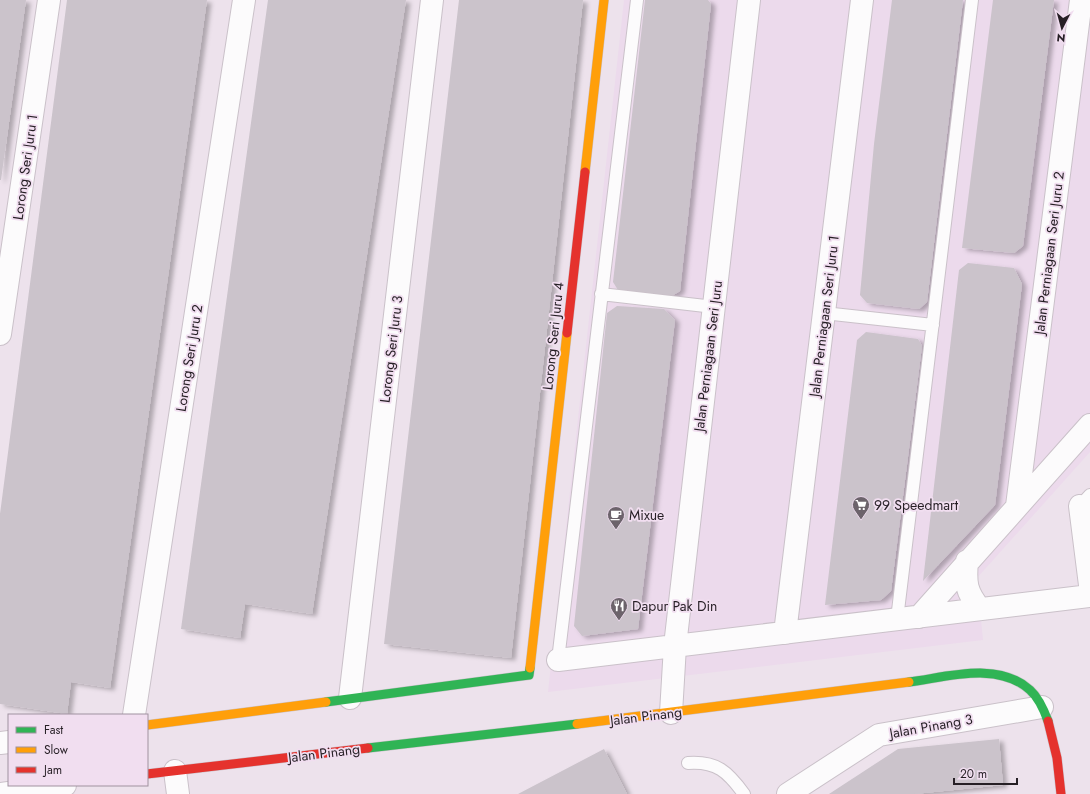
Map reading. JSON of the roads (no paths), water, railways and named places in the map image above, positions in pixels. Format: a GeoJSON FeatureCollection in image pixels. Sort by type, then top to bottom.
{"type":"FeatureCollection","features":[{"type":"Feature","properties":{"kind":"street","name":"Lorong Seri Juru 1"},"geometry":{"type":"LineString","coordinates":[[0,334],[49,0]]}},
{"type":"Feature","properties":{"kind":"street","name":"Lorong Seri Juru 2"},"geometry":{"type":"LineString","coordinates":[[134,714],[244,0]]}},
{"type":"Feature","properties":{"kind":"street","name":"Lorong Seri Juru 3"},"geometry":{"type":"LineString","coordinates":[[350,698],[432,0]]}},
{"type":"Feature","properties":{"kind":"street","name":"Lorong Seri Juru 4"},"geometry":{"type":"LineString","coordinates":[[350,698],[529,675],[604,0]]}},
{"type":"Feature","properties":{"kind":"street","name":"Jalan Perniagaan Seri Juru"},"geometry":{"type":"LineString","coordinates":[[671,713],[675,646],[749,0]]}},
{"type":"Feature","properties":{"kind":"street","name":"Jalan Perniagaan Seri Juru 1"},"geometry":{"type":"LineString","coordinates":[[785,633],[862,0]]}},
{"type":"Feature","properties":{"kind":"street","name":"Jalan Perniagaan Seri Juru 2"},"geometry":{"type":"LineString","coordinates":[[1017,506],[1081,0]]}},
{"type":"Feature","properties":{"kind":"street"},"geometry":{"type":"LineString","coordinates":[[919,617],[967,561],[1090,425]]}},
{"type":"Feature","properties":{"kind":"street"},"geometry":{"type":"LineString","coordinates":[[1085,501],[1090,585]]}},
{"type":"Feature","properties":{"kind":"street"},"geometry":{"type":"LineString","coordinates":[[967,561],[966,580],[970,597],[980,609]]}},
{"type":"Feature","properties":{"kind":"street"},"geometry":{"type":"LineString","coordinates":[[558,660],[1090,596]]}},
{"type":"Feature","properties":{"kind":"street","name":"Jalan Pinang"},"geometry":{"type":"LineString","coordinates":[[148,774],[671,713],[953,676],[997,673],[1014,678],[1026,685],[1042,707],[1055,747],[1061,794]]}},
{"type":"Feature","properties":{"kind":"street"},"geometry":{"type":"LineString","coordinates":[[148,725],[350,698]]}},
{"type":"Feature","properties":{"kind":"street","name":"Jalan Pinang 3"},"geometry":{"type":"LineString","coordinates":[[788,794],[880,735],[1042,707]]}},
{"type":"Feature","properties":{"kind":"street"},"geometry":{"type":"LineString","coordinates":[[175,771],[178,794]]}},
{"type":"Feature","properties":{"kind":"street"},"geometry":{"type":"LineString","coordinates":[[0,794],[58,786]]}},
{"type":"Feature","properties":{"kind":"lane"},"geometry":{"type":"LineString","coordinates":[[558,660],[637,0]]}},
{"type":"Feature","properties":{"kind":"lane"},"geometry":{"type":"LineString","coordinates":[[897,619],[972,0]]}},
{"type":"Feature","properties":{"kind":"lane"},"geometry":{"type":"LineString","coordinates":[[601,294],[714,307]]}},
{"type":"Feature","properties":{"kind":"lane"},"geometry":{"type":"LineString","coordinates":[[824,313],[933,325]]}},
{"type":"Feature","properties":{"kind":"lane"},"geometry":{"type":"LineString","coordinates":[[688,763],[700,762],[730,775],[744,794]]}},
{"type":"Feature","properties":{"kind":"place","name":"99 Speedmart"},"geometry":{"type":"Point","coordinates":[861,520]}},
{"type":"Feature","properties":{"kind":"place","name":"Mixue"},"geometry":{"type":"Point","coordinates":[616,530]}},
{"type":"Feature","properties":{"kind":"place","name":"Dapur Pak Din"},"geometry":{"type":"Point","coordinates":[619,621]}}]}
